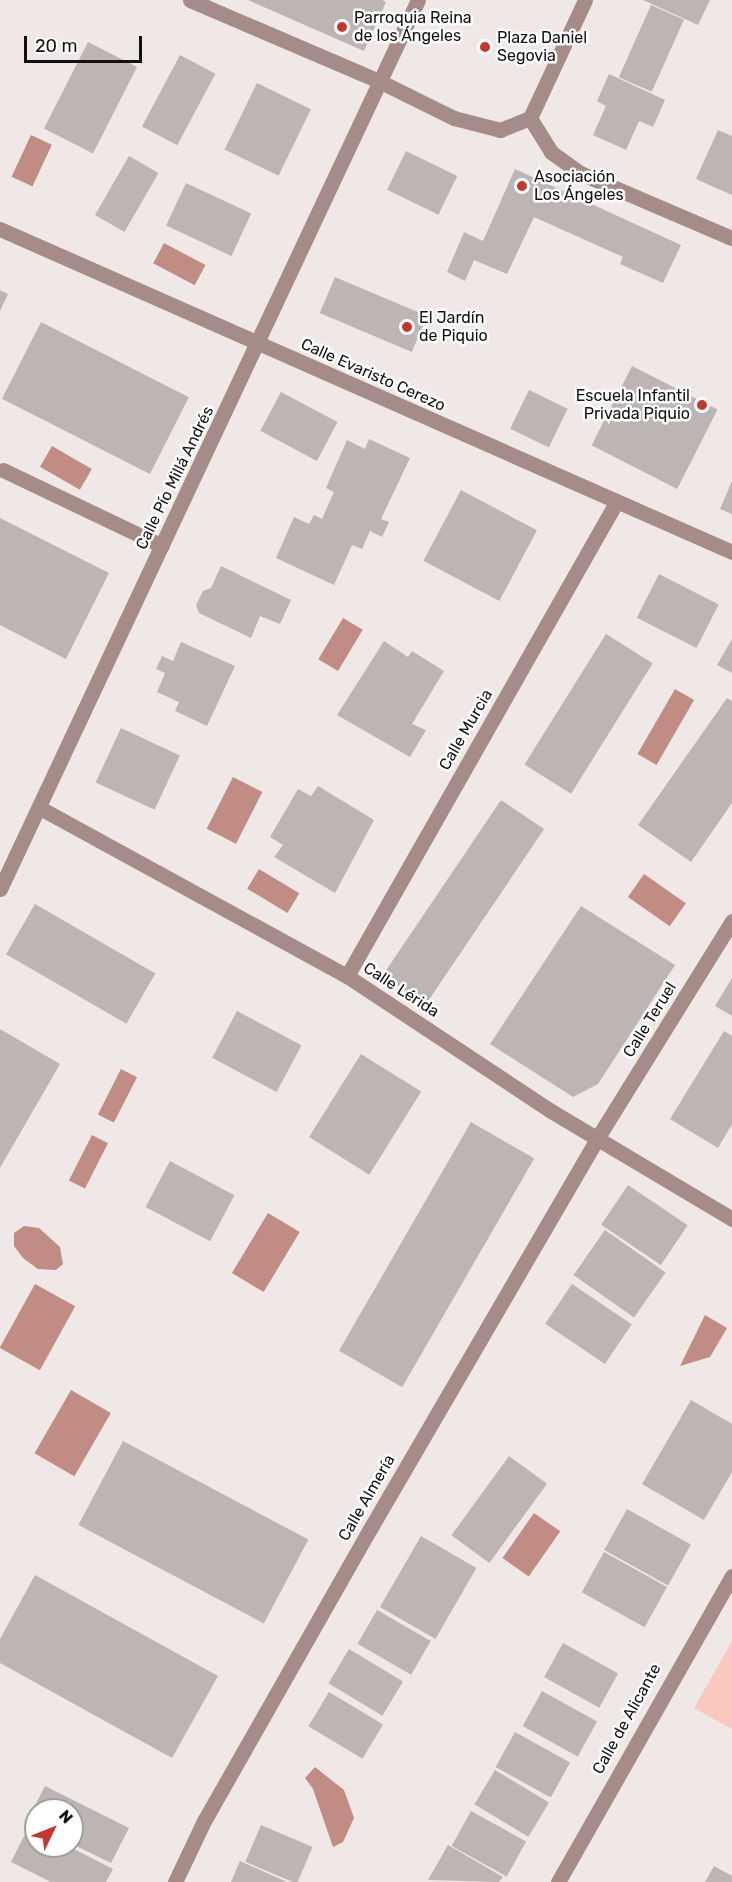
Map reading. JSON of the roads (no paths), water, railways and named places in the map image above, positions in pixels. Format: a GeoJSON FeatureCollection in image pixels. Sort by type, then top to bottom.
{"type":"FeatureCollection","features":[{"type":"Feature","properties":{"kind":"street"},"geometry":{"type":"LineString","coordinates":[[190,0],[379,81],[454,118],[500,130],[530,118],[585,0]]}},
{"type":"Feature","properties":{"kind":"street"},"geometry":{"type":"LineString","coordinates":[[379,81],[418,0]]}},
{"type":"Feature","properties":{"kind":"street","name":"Calle Pío Millá Andrés"},"geometry":{"type":"LineString","coordinates":[[0,889],[379,81]]}},
{"type":"Feature","properties":{"kind":"street"},"geometry":{"type":"LineString","coordinates":[[530,118],[551,152],[580,173],[732,238]]}},
{"type":"Feature","properties":{"kind":"street","name":"Calle Evaristo Cerezo"},"geometry":{"type":"LineString","coordinates":[[0,229],[256,345],[732,552]]}},
{"type":"Feature","properties":{"kind":"street"},"geometry":{"type":"LineString","coordinates":[[3,470],[162,546]]}},
{"type":"Feature","properties":{"kind":"street","name":"Calle Murcia"},"geometry":{"type":"LineString","coordinates":[[347,976],[617,501]]}},
{"type":"Feature","properties":{"kind":"street","name":"Calle Lérida"},"geometry":{"type":"LineString","coordinates":[[39,808],[347,976],[550,1111],[598,1137],[732,1219]]}},
{"type":"Feature","properties":{"kind":"street","name":"Calle Teruel"},"geometry":{"type":"LineString","coordinates":[[598,1137],[732,921]]}},
{"type":"Feature","properties":{"kind":"street","name":"Calle Almería"},"geometry":{"type":"LineString","coordinates":[[175,1882],[204,1821],[340,1581],[598,1137]]}},
{"type":"Feature","properties":{"kind":"street","name":"Calle de Alicante"},"geometry":{"type":"LineString","coordinates":[[558,1882],[732,1576]]}},
{"type":"Feature","properties":{"kind":"place","name":"Parroquia Reina de los Ángeles"},"geometry":{"type":"Point","coordinates":[342,27]}},
{"type":"Feature","properties":{"kind":"place","name":"Plaza Daniel Segovia"},"geometry":{"type":"Point","coordinates":[485,47]}},
{"type":"Feature","properties":{"kind":"place","name":"Asociación Los Ángeles"},"geometry":{"type":"Point","coordinates":[522,186]}},
{"type":"Feature","properties":{"kind":"place","name":"El Jardín de Piquio"},"geometry":{"type":"Point","coordinates":[407,327]}},
{"type":"Feature","properties":{"kind":"place","name":"Escuela Infantil Privada Piquio"},"geometry":{"type":"Point","coordinates":[702,405]}}]}
